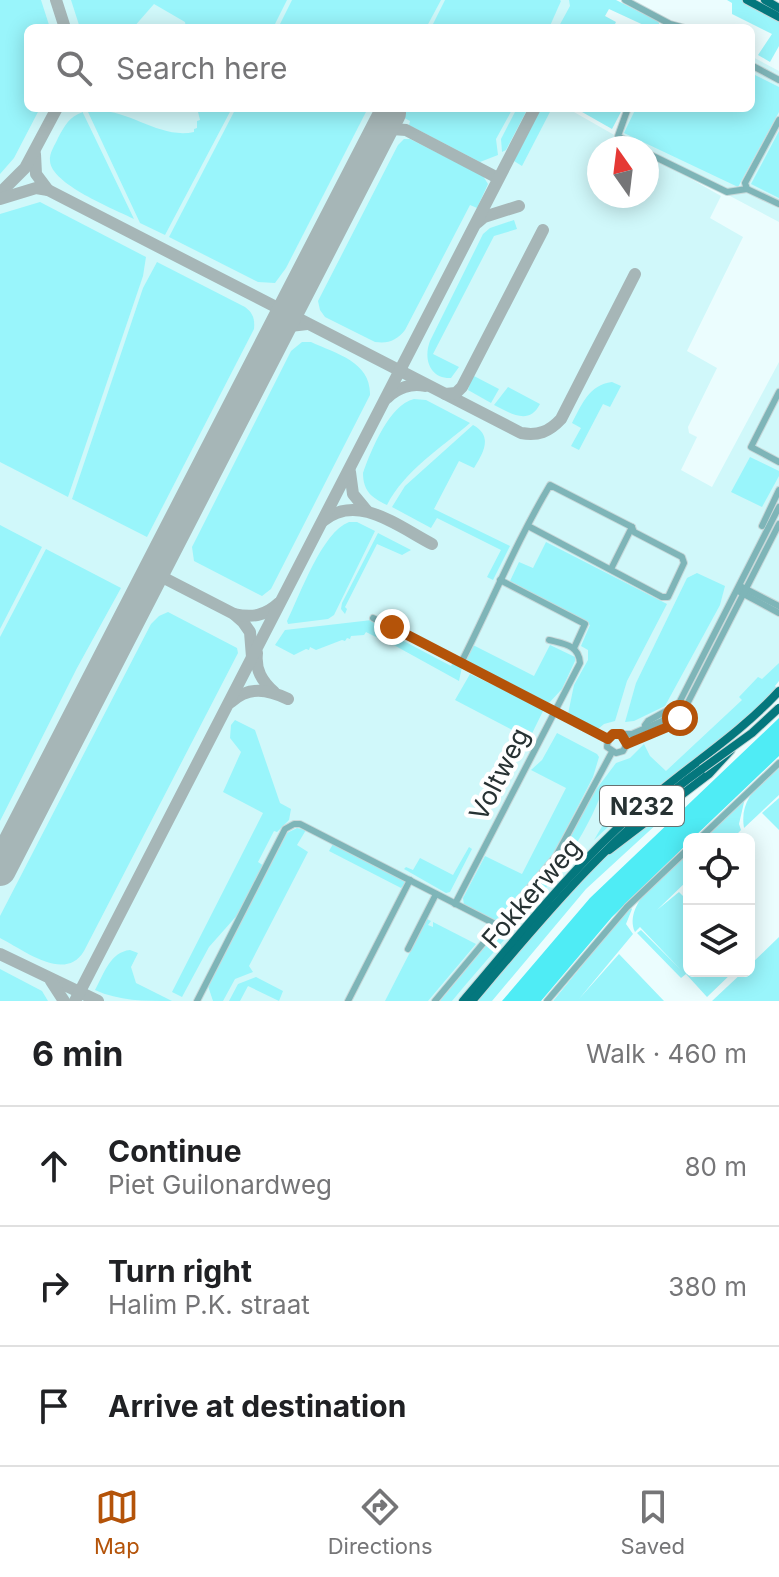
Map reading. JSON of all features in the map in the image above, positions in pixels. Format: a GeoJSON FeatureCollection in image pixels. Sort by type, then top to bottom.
{"type":"FeatureCollection","features":[{"type":"Feature","properties":{"kind":"main road"},"geometry":{"type":"LineString","coordinates":[[747,0],[779,17]]}},
{"type":"Feature","properties":{"kind":"main road"},"geometry":{"type":"LineString","coordinates":[[765,0],[779,8]]}},
{"type":"Feature","properties":{"kind":"main road","name":"Fokkerweg"},"geometry":{"type":"LineString","coordinates":[[463,1001],[561,885],[607,837],[683,771],[746,724],[779,691]]}},
{"type":"Feature","properties":{"kind":"main road","name":"Fokkerweg"},"geometry":{"type":"LineString","coordinates":[[472,1001],[601,854],[657,803],[752,733],[779,705]]}},
{"type":"Feature","properties":{"kind":"main road","name":"N232"},"geometry":{"type":"LineString","coordinates":[[601,854],[619,845],[709,774],[779,705]]}},
{"type":"Feature","properties":{"kind":"street"},"geometry":{"type":"LineString","coordinates":[[625,0],[666,24]]}},
{"type":"Feature","properties":{"kind":"street"},"geometry":{"type":"LineString","coordinates":[[755,67],[779,80]]}},
{"type":"Feature","properties":{"kind":"street"},"geometry":{"type":"LineString","coordinates":[[618,136],[627,112]]}},
{"type":"Feature","properties":{"kind":"street"},"geometry":{"type":"LineString","coordinates":[[747,189],[745,183],[779,120]]}},
{"type":"Feature","properties":{"kind":"street"},"geometry":{"type":"LineString","coordinates":[[659,159],[727,192],[747,189],[779,204]]}},
{"type":"Feature","properties":{"kind":"street"},"geometry":{"type":"LineString","coordinates":[[779,392],[751,447],[779,462]]}},
{"type":"Feature","properties":{"kind":"street"},"geometry":{"type":"LineString","coordinates":[[461,663],[500,580],[528,526],[550,485],[632,527],[634,532],[684,560],[668,597],[662,597],[528,526]]}},
{"type":"Feature","properties":{"kind":"street"},"geometry":{"type":"LineString","coordinates":[[762,526],[779,490]]}},
{"type":"Feature","properties":{"kind":"street"},"geometry":{"type":"LineString","coordinates":[[612,752],[623,751],[627,744],[678,721],[739,603],[779,507]]}},
{"type":"Feature","properties":{"kind":"street"},"geometry":{"type":"LineString","coordinates":[[612,752],[607,747],[608,739],[617,733],[624,736],[667,718],[679,704],[750,581],[755,562],[779,524]]}},
{"type":"Feature","properties":{"kind":"street"},"geometry":{"type":"LineString","coordinates":[[611,569],[632,527]]}},
{"type":"Feature","properties":{"kind":"street"},"geometry":{"type":"LineString","coordinates":[[500,580],[585,624],[574,648],[549,640]]}},
{"type":"Feature","properties":{"kind":"street"},"geometry":{"type":"LineString","coordinates":[[744,591],[779,606]]}},
{"type":"Feature","properties":{"kind":"street"},"geometry":{"type":"LineString","coordinates":[[744,591],[779,613]]}},
{"type":"Feature","properties":{"kind":"street"},"geometry":{"type":"LineString","coordinates":[[373,618],[608,739]]}},
{"type":"Feature","properties":{"kind":"street","name":"Voltweg"},"geometry":{"type":"LineString","coordinates":[[455,904],[580,663],[574,648]]}},
{"type":"Feature","properties":{"kind":"street"},"geometry":{"type":"LineString","coordinates":[[643,728],[648,721],[679,704]]}},
{"type":"Feature","properties":{"kind":"street"},"geometry":{"type":"LineString","coordinates":[[624,736],[627,744]]}},
{"type":"Feature","properties":{"kind":"street"},"geometry":{"type":"LineString","coordinates":[[435,1001],[556,856],[612,752]]}},
{"type":"Feature","properties":{"kind":"street"},"geometry":{"type":"LineString","coordinates":[[705,833],[779,763]]}},
{"type":"Feature","properties":{"kind":"street"},"geometry":{"type":"LineString","coordinates":[[197,1001],[285,829],[294,824],[300,824],[499,926]]}},
{"type":"Feature","properties":{"kind":"street"},"geometry":{"type":"LineString","coordinates":[[547,1001],[621,913],[683,854]]}},
{"type":"Feature","properties":{"kind":"street"},"geometry":{"type":"LineString","coordinates":[[348,1001],[410,880]]}},
{"type":"Feature","properties":{"kind":"street"},"geometry":{"type":"LineString","coordinates":[[408,949],[436,894]]}},
{"type":"Feature","properties":{"kind":"shaded area"},"geometry":{"type":"Polygon","coordinates":[[[0,0],[588,0],[592,24],[24,24],[24,112],[574,112],[616,136],[587,136],[587,208],[659,208],[659,161],[721,196],[710,218],[743,237],[687,351],[717,368],[688,427],[689,433],[697,437],[681,470],[712,487],[779,362],[779,674],[651,787],[462,1001],[0,1001],[0,0]]]}},
{"type":"Feature","properties":{"kind":"shaded area"},"geometry":{"type":"Polygon","coordinates":[[[0,0],[41,0],[49,24],[24,24],[24,112],[38,112],[14,158],[0,174],[0,0]]]}},
{"type":"Feature","properties":{"kind":"shaded area"},"geometry":{"type":"Polygon","coordinates":[[[71,0],[287,0],[275,24],[185,24],[154,4],[136,24],[79,24],[71,0]]]}},
{"type":"Feature","properties":{"kind":"shaded area"},"geometry":{"type":"Polygon","coordinates":[[[292,0],[441,0],[428,24],[280,24],[292,0]]]}},
{"type":"Feature","properties":{"kind":"shaded area"},"geometry":{"type":"Polygon","coordinates":[[[445,0],[561,1],[551,24],[433,24],[445,0]]]}},
{"type":"Feature","properties":{"kind":"shaded area"},"geometry":{"type":"Polygon","coordinates":[[[569,0],[616,0],[660,24],[641,24],[609,9],[605,16],[615,24],[560,24],[570,6],[569,0]]]}},
{"type":"Feature","properties":{"kind":"shaded area"},"geometry":{"type":"Polygon","coordinates":[[[727,0],[742,0],[779,20],[779,46],[770,62],[758,55],[772,34],[732,14],[732,3],[727,0]]]}},
{"type":"Feature","properties":{"kind":"shaded area"},"geometry":{"type":"Polygon","coordinates":[[[755,58],[779,71],[779,222],[659,158],[659,136],[616,136],[628,112],[755,112],[755,58]]]}},
{"type":"Feature","properties":{"kind":"shaded area"},"geometry":{"type":"Polygon","coordinates":[[[755,75],[779,87],[779,112],[738,187],[659,150],[659,136],[630,136],[624,133],[634,112],[755,112],[755,75]]]}},
{"type":"Feature","properties":{"kind":"shaded area"},"geometry":{"type":"Polygon","coordinates":[[[83,112],[134,219],[85,195],[53,170],[50,158],[58,138],[68,122],[83,112]]]}},
{"type":"Feature","properties":{"kind":"shaded area"},"geometry":{"type":"Polygon","coordinates":[[[88,112],[115,113],[180,133],[194,132],[200,120],[198,112],[230,112],[165,235],[140,223],[88,112]]]}},
{"type":"Feature","properties":{"kind":"shaded area"},"geometry":{"type":"Polygon","coordinates":[[[234,112],[366,112],[286,268],[275,283],[258,282],[169,237],[234,112]]]}},
{"type":"Feature","properties":{"kind":"shaded area"},"geometry":{"type":"Polygon","coordinates":[[[393,112],[511,112],[496,139],[498,155],[480,162],[409,125],[410,121],[393,112]]]}},
{"type":"Feature","properties":{"kind":"shaded area"},"geometry":{"type":"Polygon","coordinates":[[[515,112],[526,112],[506,150],[502,152],[501,139],[515,112]]]}},
{"type":"Feature","properties":{"kind":"shaded area"},"geometry":{"type":"Polygon","coordinates":[[[539,112],[550,112],[522,166],[514,161],[539,112]]]}},
{"type":"Feature","properties":{"kind":"shaded area"},"geometry":{"type":"Polygon","coordinates":[[[582,112],[621,112],[612,129],[582,112]]]}},
{"type":"Feature","properties":{"kind":"shaded area"},"geometry":{"type":"Polygon","coordinates":[[[779,131],[779,198],[751,184],[779,131]]]}},
{"type":"Feature","properties":{"kind":"shaded area"},"geometry":{"type":"Polygon","coordinates":[[[404,139],[410,139],[483,176],[488,184],[477,208],[470,205],[405,330],[392,340],[375,342],[325,317],[318,301],[398,145],[404,139]]]}},
{"type":"Feature","properties":{"kind":"shaded area"},"geometry":{"type":"Polygon","coordinates":[[[40,202],[146,257],[143,276],[68,497],[0,462],[0,214],[40,202]]]}},
{"type":"Feature","properties":{"kind":"shaded area"},"geometry":{"type":"Polygon","coordinates":[[[514,220],[517,229],[494,236],[433,354],[459,367],[451,378],[438,375],[428,361],[430,341],[483,234],[490,228],[514,220]]]}},
{"type":"Feature","properties":{"kind":"shaded area"},"geometry":{"type":"Polygon","coordinates":[[[157,262],[245,307],[252,314],[254,329],[147,537],[72,499],[143,288],[157,262]]]}},
{"type":"Feature","properties":{"kind":"shaded area"},"geometry":{"type":"Polygon","coordinates":[[[302,342],[311,342],[341,355],[359,367],[369,384],[370,395],[271,589],[262,596],[194,561],[192,547],[291,351],[302,342]]]}},
{"type":"Feature","properties":{"kind":"shaded area"},"geometry":{"type":"Polygon","coordinates":[[[472,375],[499,389],[491,403],[468,390],[472,375]]]}},
{"type":"Feature","properties":{"kind":"shaded area"},"geometry":{"type":"Polygon","coordinates":[[[612,382],[621,386],[610,407],[603,404],[579,450],[571,446],[581,428],[572,423],[583,402],[597,387],[612,382]]]}},
{"type":"Feature","properties":{"kind":"shaded area"},"geometry":{"type":"Polygon","coordinates":[[[508,387],[540,404],[536,411],[519,416],[494,405],[508,387]]]}},
{"type":"Feature","properties":{"kind":"shaded area"},"geometry":{"type":"Polygon","coordinates":[[[414,399],[426,400],[470,423],[414,470],[387,505],[369,493],[363,473],[389,419],[397,409],[414,399]]]}},
{"type":"Feature","properties":{"kind":"shaded area"},"geometry":{"type":"Polygon","coordinates":[[[473,425],[485,439],[481,456],[474,468],[459,461],[434,509],[510,546],[493,580],[487,577],[501,550],[437,518],[431,528],[392,507],[405,486],[473,425]]]}},
{"type":"Feature","properties":{"kind":"shaded area"},"geometry":{"type":"Polygon","coordinates":[[[750,457],[779,471],[762,507],[731,492],[750,457]]]}},
{"type":"Feature","properties":{"kind":"shaded area"},"geometry":{"type":"Polygon","coordinates":[[[349,522],[357,522],[375,531],[334,615],[328,619],[288,624],[321,551],[339,528],[349,522]]]}},
{"type":"Feature","properties":{"kind":"shaded area"},"geometry":{"type":"Polygon","coordinates":[[[0,525],[42,547],[0,629],[0,525]]]}},
{"type":"Feature","properties":{"kind":"shaded area"},"geometry":{"type":"Polygon","coordinates":[[[378,533],[411,550],[402,555],[377,544],[345,607],[345,614],[341,609],[342,603],[378,533]]]}},
{"type":"Feature","properties":{"kind":"shaded area"},"geometry":{"type":"Polygon","coordinates":[[[546,542],[667,604],[627,681],[615,721],[598,729],[568,714],[574,685],[588,660],[588,650],[581,646],[590,625],[510,581],[519,562],[533,568],[546,542]]]}},
{"type":"Feature","properties":{"kind":"shaded area"},"geometry":{"type":"Polygon","coordinates":[[[46,549],[121,588],[0,821],[0,637],[46,549]]]}},
{"type":"Feature","properties":{"kind":"shaded area"},"geometry":{"type":"Polygon","coordinates":[[[697,573],[725,586],[720,605],[665,706],[634,721],[625,722],[636,683],[687,578],[697,573]]]}},
{"type":"Feature","properties":{"kind":"shaded area"},"geometry":{"type":"Polygon","coordinates":[[[168,612],[237,648],[238,653],[84,951],[76,960],[66,964],[44,961],[0,938],[0,916],[151,624],[168,612]]]}},
{"type":"Feature","properties":{"kind":"shaded area"},"geometry":{"type":"Polygon","coordinates":[[[372,620],[384,627],[378,638],[366,632],[316,650],[310,647],[294,655],[275,645],[285,630],[372,620]]]}},
{"type":"Feature","properties":{"kind":"shaded area"},"geometry":{"type":"Polygon","coordinates":[[[396,637],[451,666],[453,663],[462,667],[459,681],[392,644],[396,637]]]}},
{"type":"Feature","properties":{"kind":"shaded area"},"geometry":{"type":"Polygon","coordinates":[[[473,645],[534,676],[550,645],[575,657],[575,661],[562,689],[549,703],[465,660],[473,645]]]}},
{"type":"Feature","properties":{"kind":"shaded area"},"geometry":{"type":"Polygon","coordinates":[[[779,663],[777,688],[756,709],[594,840],[613,799],[600,797],[572,851],[534,904],[452,1001],[440,1001],[551,867],[595,791],[616,763],[630,758],[644,744],[650,756],[666,771],[742,700],[739,697],[758,677],[762,679],[779,663]]]}},
{"type":"Feature","properties":{"kind":"shaded area"},"geometry":{"type":"Polygon","coordinates":[[[470,674],[544,709],[519,760],[512,760],[524,736],[455,700],[470,674]]]}},
{"type":"Feature","properties":{"kind":"shaded area"},"geometry":{"type":"Polygon","coordinates":[[[779,718],[779,756],[698,833],[683,833],[683,848],[612,917],[541,1001],[502,1001],[590,898],[779,718]]]}},
{"type":"Feature","properties":{"kind":"shaded area"},"geometry":{"type":"Polygon","coordinates":[[[235,720],[255,730],[280,803],[291,809],[289,820],[277,832],[274,831],[258,862],[264,866],[240,912],[209,947],[182,997],[172,992],[263,813],[223,792],[241,752],[230,738],[231,725],[235,720]]]}},
{"type":"Feature","properties":{"kind":"shaded area"},"geometry":{"type":"Polygon","coordinates":[[[557,733],[597,754],[599,757],[593,777],[547,863],[495,921],[464,905],[463,898],[485,856],[522,874],[566,788],[531,770],[542,760],[557,733]]]}},
{"type":"Feature","properties":{"kind":"shaded area"},"geometry":{"type":"Polygon","coordinates":[[[779,766],[779,795],[744,828],[745,808],[752,792],[779,766]]]}},
{"type":"Feature","properties":{"kind":"shaded area"},"geometry":{"type":"Polygon","coordinates":[[[696,788],[586,889],[492,1001],[477,1001],[579,882],[608,855],[696,788]]]}},
{"type":"Feature","properties":{"kind":"shaded area"},"geometry":{"type":"Polygon","coordinates":[[[745,798],[738,833],[707,833],[745,798]]]}},
{"type":"Feature","properties":{"kind":"shaded area"},"geometry":{"type":"Polygon","coordinates":[[[779,798],[779,830],[762,813],[779,798]]]}},
{"type":"Feature","properties":{"kind":"shaded area"},"geometry":{"type":"Polygon","coordinates":[[[297,828],[306,830],[297,845],[308,852],[249,966],[253,972],[235,979],[223,1001],[213,1001],[208,986],[287,833],[297,828]]]}},
{"type":"Feature","properties":{"kind":"shaded area"},"geometry":{"type":"Polygon","coordinates":[[[333,844],[406,882],[401,888],[329,851],[333,844]]]}},
{"type":"Feature","properties":{"kind":"shaded area"},"geometry":{"type":"Polygon","coordinates":[[[469,847],[472,849],[450,892],[446,893],[404,869],[413,870],[420,858],[453,875],[469,847]]]}},
{"type":"Feature","properties":{"kind":"shaded area"},"geometry":{"type":"Polygon","coordinates":[[[683,856],[683,885],[657,910],[679,892],[683,896],[681,978],[637,933],[641,930],[681,970],[640,927],[635,932],[635,909],[660,877],[683,856]]]}},
{"type":"Feature","properties":{"kind":"shaded area"},"geometry":{"type":"Polygon","coordinates":[[[630,907],[632,909],[626,924],[633,934],[579,999],[619,954],[664,1001],[553,1001],[630,907]]]}},
{"type":"Feature","properties":{"kind":"shaded area"},"geometry":{"type":"Polygon","coordinates":[[[427,919],[431,921],[428,925],[433,927],[433,922],[476,944],[428,1001],[385,1001],[427,919]]]}},
{"type":"Feature","properties":{"kind":"shaded area"},"geometry":{"type":"Polygon","coordinates":[[[779,937],[779,1001],[712,1001],[738,977],[755,977],[755,960],[779,937]]]}},
{"type":"Feature","properties":{"kind":"shaded area"},"geometry":{"type":"Polygon","coordinates":[[[130,950],[138,953],[131,967],[136,983],[172,1001],[123,998],[95,990],[113,959],[130,950]]]}},
{"type":"Feature","properties":{"kind":"shaded area"},"geometry":{"type":"Polygon","coordinates":[[[0,969],[42,991],[48,1001],[0,1001],[0,969]]]}},
{"type":"Feature","properties":{"kind":"shaded area"},"geometry":{"type":"Polygon","coordinates":[[[256,977],[283,991],[279,1001],[248,986],[240,1001],[229,1001],[238,984],[256,977]]]}},
{"type":"Feature","properties":{"kind":"shaded area"},"geometry":{"type":"Polygon","coordinates":[[[689,977],[728,977],[707,997],[689,977]]]}},
{"type":"Feature","properties":{"kind":"taxiway"},"geometry":{"type":"LineString","coordinates":[[56,0],[64,24]]}},
{"type":"Feature","properties":{"kind":"taxiway"},"geometry":{"type":"LineString","coordinates":[[0,193],[25,168],[55,112]]}},
{"type":"Feature","properties":{"kind":"taxiway"},"geometry":{"type":"LineString","coordinates":[[75,1001],[533,112]]}},
{"type":"Feature","properties":{"kind":"taxiway"},"geometry":{"type":"LineString","coordinates":[[377,137],[392,129],[406,130],[494,176]]}},
{"type":"Feature","properties":{"kind":"taxiway"},"geometry":{"type":"LineString","coordinates":[[35,154],[36,174],[48,190]]}},
{"type":"Feature","properties":{"kind":"taxiway"},"geometry":{"type":"LineString","coordinates":[[0,199],[36,188],[48,190],[527,434],[543,432],[561,419],[635,274]]}},
{"type":"Feature","properties":{"kind":"taxiway"},"geometry":{"type":"LineString","coordinates":[[477,223],[484,217],[519,206]]}},
{"type":"Feature","properties":{"kind":"taxiway"},"geometry":{"type":"LineString","coordinates":[[445,394],[456,393],[462,387],[543,230]]}},
{"type":"Feature","properties":{"kind":"taxiway"},"geometry":{"type":"LineString","coordinates":[[276,335],[290,326],[307,324]]}},
{"type":"Feature","properties":{"kind":"taxiway"},"geometry":{"type":"LineString","coordinates":[[387,398],[404,387],[425,386]]}},
{"type":"Feature","properties":{"kind":"taxiway"},"geometry":{"type":"LineString","coordinates":[[350,472],[353,494],[367,511]]}},
{"type":"Feature","properties":{"kind":"taxiway"},"geometry":{"type":"LineString","coordinates":[[323,521],[336,513],[364,511],[378,515],[432,544]]}},
{"type":"Feature","properties":{"kind":"taxiway"},"geometry":{"type":"LineString","coordinates":[[160,559],[160,571],[166,579]]}},
{"type":"Feature","properties":{"kind":"taxiway"},"geometry":{"type":"LineString","coordinates":[[146,586],[156,578],[166,579],[234,614],[250,632],[252,657]]}},
{"type":"Feature","properties":{"kind":"taxiway"},"geometry":{"type":"LineString","coordinates":[[234,614],[258,615],[279,603]]}},
{"type":"Feature","properties":{"kind":"taxiway"},"geometry":{"type":"LineString","coordinates":[[257,653],[260,675],[274,692]]}},
{"type":"Feature","properties":{"kind":"taxiway"},"geometry":{"type":"LineString","coordinates":[[231,702],[251,691],[273,693],[288,699]]}},
{"type":"Feature","properties":{"kind":"taxiway"},"geometry":{"type":"LineString","coordinates":[[0,954],[98,1001]]}},
{"type":"Feature","properties":{"kind":"taxiway"},"geometry":{"type":"LineString","coordinates":[[51,981],[64,1001]]}},
{"type":"Feature","properties":{"kind":"runway"},"geometry":{"type":"LineString","coordinates":[[0,870],[390,113]]}},
{"type":"Feature","properties":{"kind":"route"},"geometry":{"type":"LineString","coordinates":[[392,627],[608,739],[613,734],[621,734],[627,744],[670,726],[680,718]]}}]}
